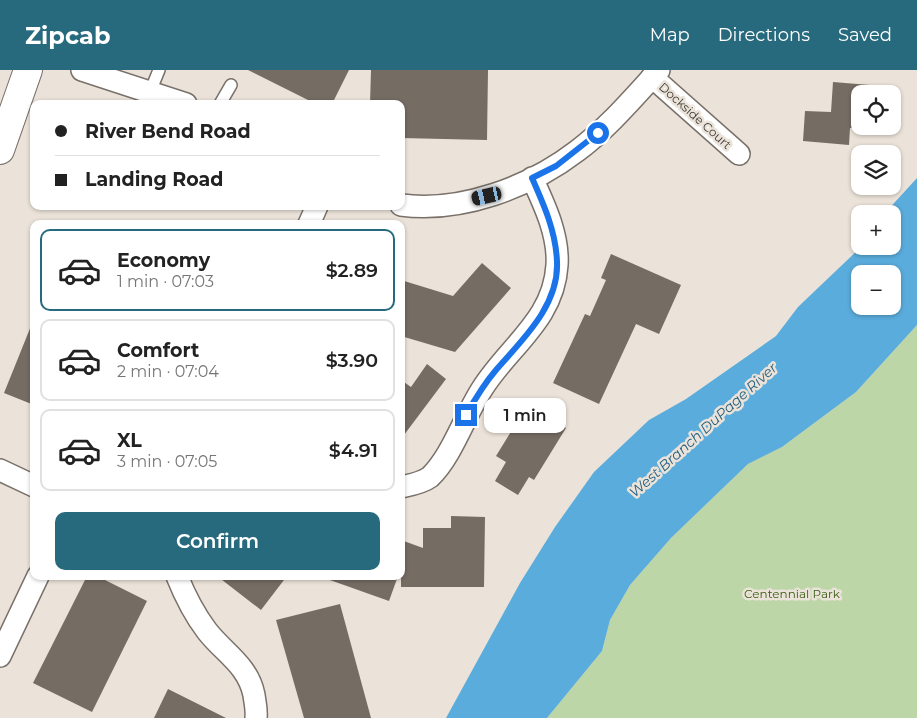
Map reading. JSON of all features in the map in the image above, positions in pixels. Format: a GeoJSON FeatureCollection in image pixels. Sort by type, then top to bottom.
{"type":"FeatureCollection","features":[{"type":"Feature","properties":{"kind":"main road"},"geometry":{"type":"LineString","coordinates":[[0,150],[28,70]]}},
{"type":"Feature","properties":{"kind":"street"},"geometry":{"type":"LineString","coordinates":[[82,70],[174,100]]}},
{"type":"Feature","properties":{"kind":"street"},"geometry":{"type":"LineString","coordinates":[[405,204],[437,205],[502,192],[556,166],[578,151],[598,133],[656,74]]}},
{"type":"Feature","properties":{"kind":"street","name":"Dockside Court"},"geometry":{"type":"LineString","coordinates":[[656,74],[739,154]]}},
{"type":"Feature","properties":{"kind":"street"},"geometry":{"type":"LineString","coordinates":[[405,486],[417,484],[429,477],[449,450],[483,387],[527,336],[549,298],[557,264],[554,242],[545,206],[532,178]]}},
{"type":"Feature","properties":{"kind":"street"},"geometry":{"type":"LineString","coordinates":[[0,470],[30,484]]}},
{"type":"Feature","properties":{"kind":"street"},"geometry":{"type":"LineString","coordinates":[[0,656],[36,580]]}},
{"type":"Feature","properties":{"kind":"street"},"geometry":{"type":"LineString","coordinates":[[179,580],[185,596],[208,632],[247,674],[252,686],[257,712],[256,718]]}},
{"type":"Feature","properties":{"kind":"lane"},"geometry":{"type":"LineString","coordinates":[[150,92],[159,70]]}},
{"type":"Feature","properties":{"kind":"lane"},"geometry":{"type":"LineString","coordinates":[[222,100],[231,85]]}},
{"type":"Feature","properties":{"kind":"green space","name":"Centennial Park"},"geometry":{"type":"Polygon","coordinates":[[[917,325],[917,718],[547,718],[602,651],[610,620],[630,585],[671,538],[748,464],[782,447],[856,392],[917,325]]]}},
{"type":"Feature","properties":{"kind":"water","name":"West Branch DuPage River"},"geometry":{"type":"Polygon","coordinates":[[[917,178],[917,325],[856,392],[782,447],[748,464],[671,538],[630,585],[610,620],[602,651],[547,718],[446,718],[520,583],[555,527],[594,472],[649,420],[686,399],[776,336],[798,307],[853,255],[901,255],[901,205],[892,205],[917,178]]]}},
{"type":"Feature","properties":{"kind":"building"},"geometry":{"type":"Polygon","coordinates":[[[248,70],[349,70],[334,100],[308,100],[248,70]]]}},
{"type":"Feature","properties":{"kind":"building"},"geometry":{"type":"Polygon","coordinates":[[[371,70],[488,70],[487,140],[405,138],[405,100],[370,100],[371,70]]]}},
{"type":"Feature","properties":{"kind":"building"},"geometry":{"type":"Polygon","coordinates":[[[833,82],[870,85],[851,85],[849,145],[803,141],[805,111],[831,112],[833,82]]]}},
{"type":"Feature","properties":{"kind":"building"},"geometry":{"type":"Polygon","coordinates":[[[611,254],[681,285],[659,334],[636,324],[599,404],[553,383],[585,314],[590,316],[606,280],[601,278],[611,254]]]}},
{"type":"Feature","properties":{"kind":"building"},"geometry":{"type":"Polygon","coordinates":[[[482,263],[511,288],[455,352],[405,337],[405,281],[453,296],[482,263]]]}},
{"type":"Feature","properties":{"kind":"building"},"geometry":{"type":"Polygon","coordinates":[[[30,328],[30,403],[4,393],[30,328]]]}},
{"type":"Feature","properties":{"kind":"building"},"geometry":{"type":"Polygon","coordinates":[[[427,364],[446,379],[405,434],[405,383],[411,387],[427,364]]]}},
{"type":"Feature","properties":{"kind":"building"},"geometry":{"type":"Polygon","coordinates":[[[528,404],[566,428],[534,480],[529,477],[518,495],[495,481],[506,462],[496,456],[528,404]]]}},
{"type":"Feature","properties":{"kind":"building"},"geometry":{"type":"Polygon","coordinates":[[[451,516],[485,517],[484,587],[401,587],[401,580],[405,580],[405,541],[423,548],[423,528],[451,528],[451,516]]]}},
{"type":"Feature","properties":{"kind":"building"},"geometry":{"type":"Polygon","coordinates":[[[85,580],[105,580],[147,601],[92,712],[33,683],[85,580]]]}},
{"type":"Feature","properties":{"kind":"building"},"geometry":{"type":"Polygon","coordinates":[[[222,580],[284,580],[261,610],[222,580]]]}},
{"type":"Feature","properties":{"kind":"building"},"geometry":{"type":"Polygon","coordinates":[[[330,580],[397,580],[389,601],[330,580]]]}},
{"type":"Feature","properties":{"kind":"building"},"geometry":{"type":"Polygon","coordinates":[[[340,604],[371,718],[304,718],[276,620],[340,604]]]}},
{"type":"Feature","properties":{"kind":"building"},"geometry":{"type":"Polygon","coordinates":[[[168,689],[226,718],[154,718],[168,689]]]}},
{"type":"Feature","properties":{"kind":"route"},"geometry":{"type":"LineString","coordinates":[[466,415],[483,387],[536,323],[553,286],[557,264],[554,242],[545,206],[532,178],[556,166],[578,151],[598,133]]}}]}
